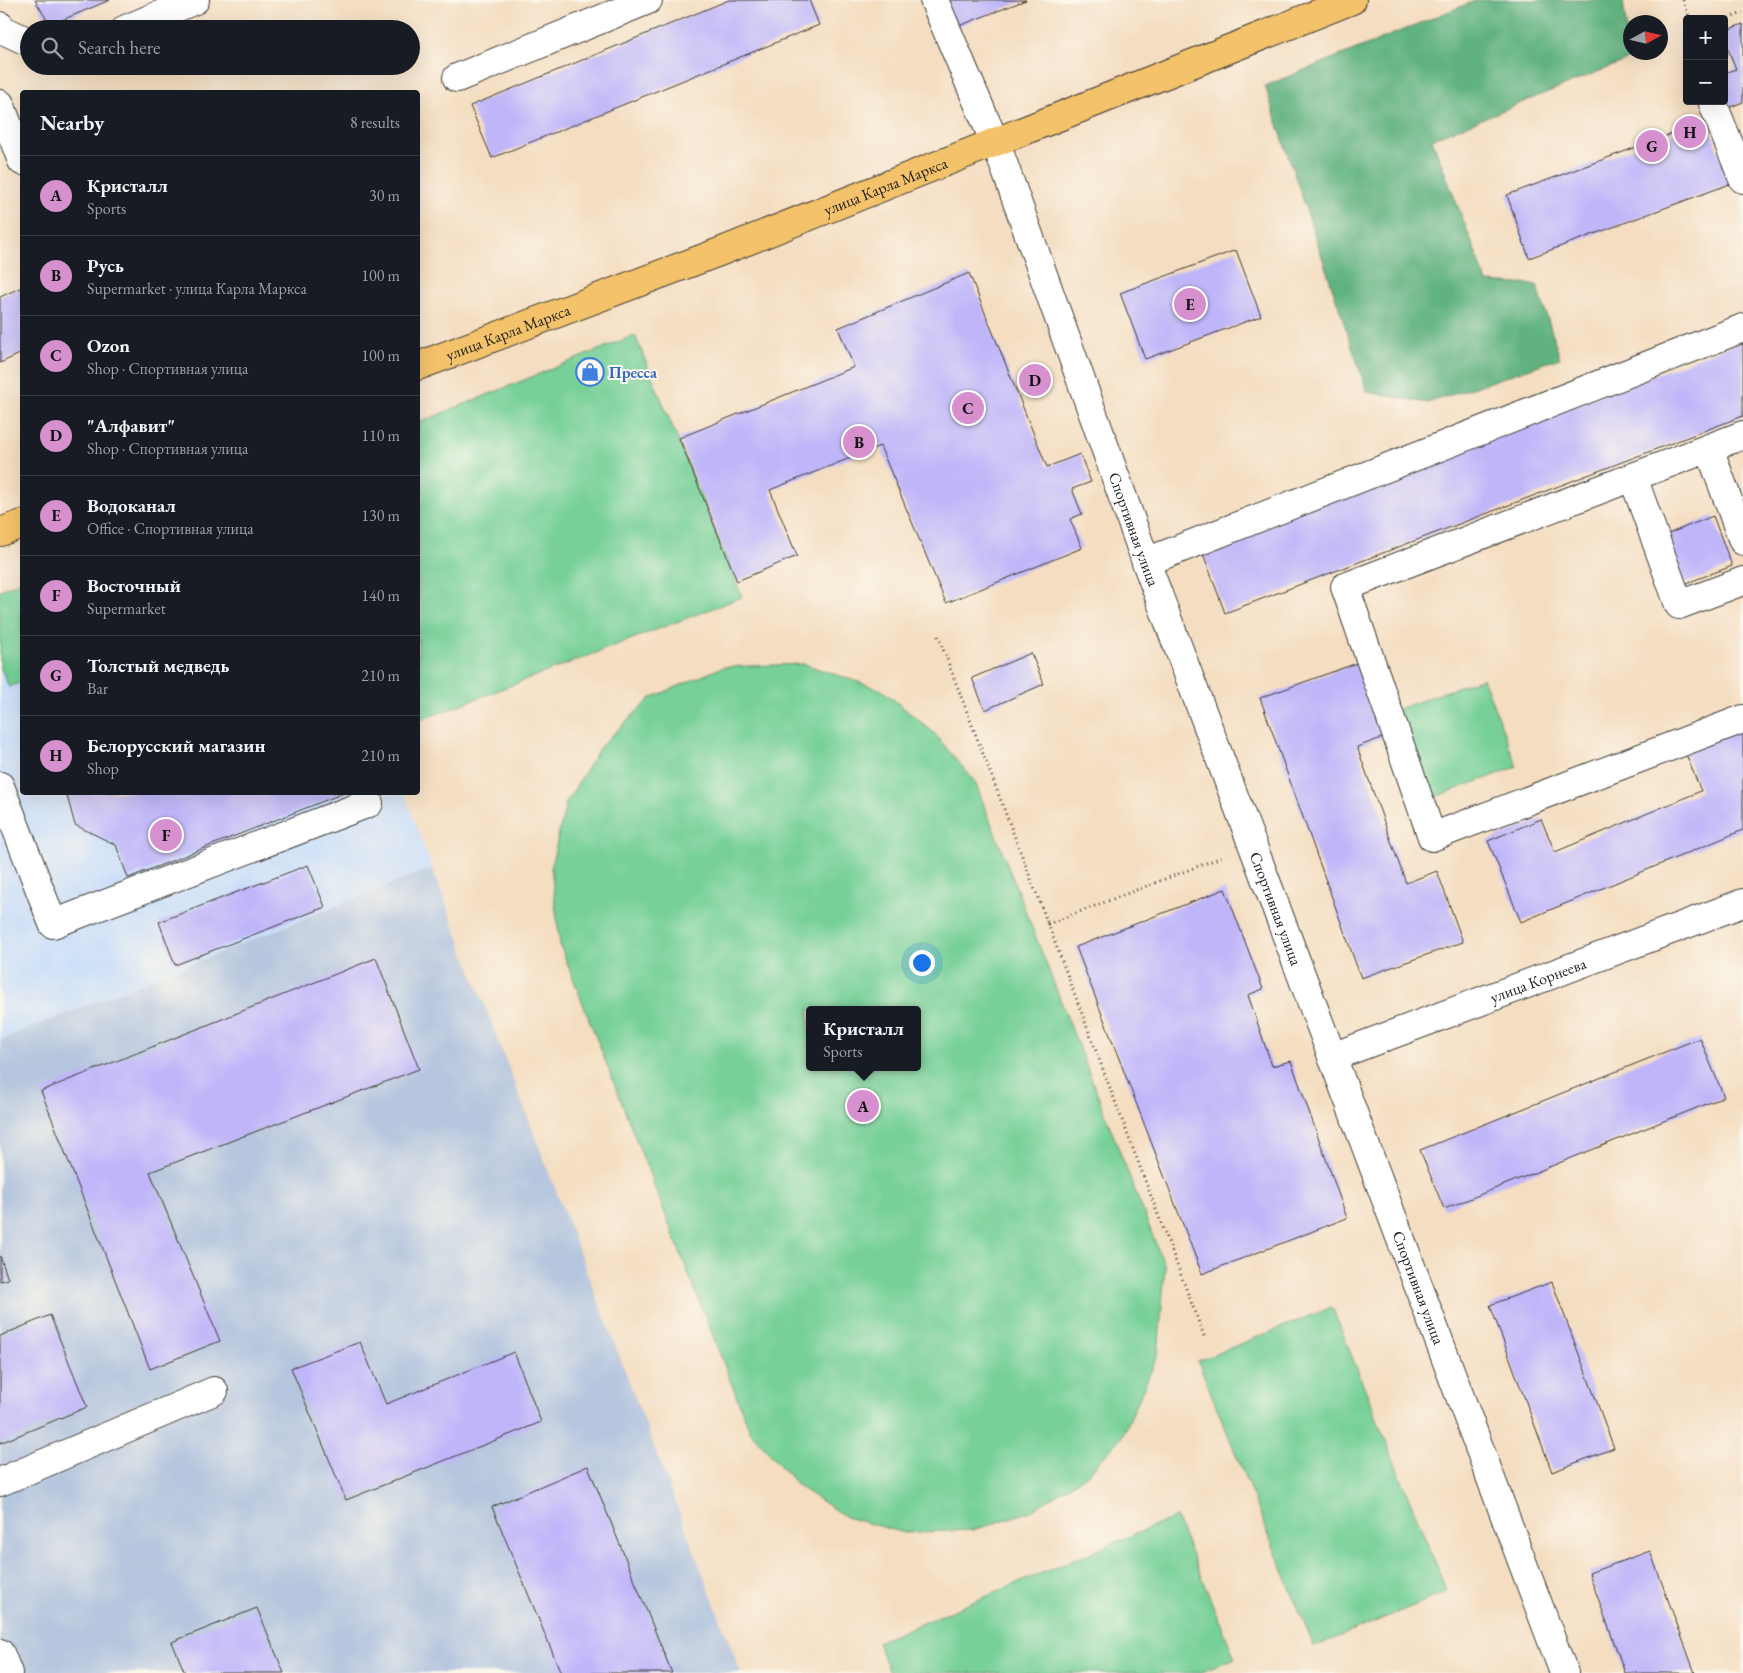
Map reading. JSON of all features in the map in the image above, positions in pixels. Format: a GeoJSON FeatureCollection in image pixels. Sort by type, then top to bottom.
{"type":"FeatureCollection","features":[{"type":"Feature","properties":{"kind":"main road","name":"улица Карла Маркса"},"geometry":{"type":"LineString","coordinates":[[420,365],[722,251],[1352,0]]}},
{"type":"Feature","properties":{"kind":"main road"},"geometry":{"type":"LineString","coordinates":[[0,532],[20,525]]}},
{"type":"Feature","properties":{"kind":"street"},"geometry":{"type":"LineString","coordinates":[[147,20],[195,0]]}},
{"type":"Feature","properties":{"kind":"street"},"geometry":{"type":"LineString","coordinates":[[457,78],[648,0]]}},
{"type":"Feature","properties":{"kind":"street","name":"Спортивная улица"},"geometry":{"type":"LineString","coordinates":[[934,0],[995,142],[1146,562],[1564,1673]]}},
{"type":"Feature","properties":{"kind":"street"},"geometry":{"type":"LineString","coordinates":[[0,26],[1,29],[20,38]]}},
{"type":"Feature","properties":{"kind":"street"},"geometry":{"type":"LineString","coordinates":[[0,104],[20,156]]}},
{"type":"Feature","properties":{"kind":"street"},"geometry":{"type":"LineString","coordinates":[[1713,105],[1743,179]]}},
{"type":"Feature","properties":{"kind":"street"},"geometry":{"type":"LineString","coordinates":[[1146,562],[1743,328]]}},
{"type":"Feature","properties":{"kind":"street"},"geometry":{"type":"LineString","coordinates":[[1743,435],[1345,587],[1432,837],[1743,719]]}},
{"type":"Feature","properties":{"kind":"street"},"geometry":{"type":"LineString","coordinates":[[1709,448],[1743,540]]}},
{"type":"Feature","properties":{"kind":"street"},"geometry":{"type":"LineString","coordinates":[[1633,477],[1679,605],[1743,581]]}},
{"type":"Feature","properties":{"kind":"street"},"geometry":{"type":"LineString","coordinates":[[0,786],[53,924],[369,803]]}},
{"type":"Feature","properties":{"kind":"street","name":"улица Корнеева"},"geometry":{"type":"LineString","coordinates":[[1332,1057],[1741,910]]}},
{"type":"Feature","properties":{"kind":"street"},"geometry":{"type":"LineString","coordinates":[[0,1482],[214,1391]]}},
{"type":"Feature","properties":{"kind":"street"},"geometry":{"type":"LineString","coordinates":[[0,1653],[8,1673]]}},
{"type":"Feature","properties":{"kind":"path"},"geometry":{"type":"LineString","coordinates":[[1683,0],[1689,15]]}},
{"type":"Feature","properties":{"kind":"path"},"geometry":{"type":"LineString","coordinates":[[1728,19],[1743,13]]}},
{"type":"Feature","properties":{"kind":"path"},"geometry":{"type":"LineString","coordinates":[[938,636],[1204,1336]]}},
{"type":"Feature","properties":{"kind":"path"},"geometry":{"type":"LineString","coordinates":[[1048,924],[1223,856]]}},
{"type":"Feature","properties":{"kind":"shaded area"},"geometry":{"type":"Polygon","coordinates":[[[20,582],[20,795],[405,795],[432,868],[0,1040],[0,590],[20,582]]]}},
{"type":"Feature","properties":{"kind":"shaded area"},"geometry":{"type":"Polygon","coordinates":[[[432,868],[741,1673],[0,1673],[0,1040],[432,868]]]}},
{"type":"Feature","properties":{"kind":"green space"},"geometry":{"type":"Polygon","coordinates":[[[1477,0],[1623,0],[1625,15],[1623,15],[1623,60],[1628,60],[1432,139],[1487,282],[1537,285],[1560,358],[1428,403],[1367,392],[1265,86],[1477,0]]]}},
{"type":"Feature","properties":{"kind":"green space"},"geometry":{"type":"Polygon","coordinates":[[[635,335],[742,597],[420,720],[420,422],[635,335]]]}},
{"type":"Feature","properties":{"kind":"green space"},"geometry":{"type":"Polygon","coordinates":[[[20,582],[20,683],[9,687],[0,666],[0,590],[20,582]]]}},
{"type":"Feature","properties":{"kind":"green space"},"geometry":{"type":"Polygon","coordinates":[[[804,664],[882,690],[933,732],[975,782],[1165,1267],[1158,1355],[1122,1437],[1088,1474],[1031,1511],[974,1530],[904,1533],[846,1517],[798,1486],[750,1431],[560,945],[551,867],[566,803],[600,747],[651,698],[723,667],[804,664]]]}},
{"type":"Feature","properties":{"kind":"green space"},"geometry":{"type":"Polygon","coordinates":[[[1483,678],[1517,767],[1432,798],[1398,709],[1483,678]]]}},
{"type":"Feature","properties":{"kind":"green space"},"geometry":{"type":"Polygon","coordinates":[[[1332,1307],[1447,1592],[1314,1647],[1198,1361],[1332,1307]]]}},
{"type":"Feature","properties":{"kind":"green space"},"geometry":{"type":"Polygon","coordinates":[[[1176,1517],[1235,1658],[1200,1673],[890,1673],[877,1642],[1176,1517]]]}},
{"type":"Feature","properties":{"kind":"building"},"geometry":{"type":"Polygon","coordinates":[[[35,0],[110,0],[62,20],[47,20],[35,0]]]}},
{"type":"Feature","properties":{"kind":"building"},"geometry":{"type":"Polygon","coordinates":[[[729,0],[809,0],[819,25],[492,158],[470,106],[729,0]]]}},
{"type":"Feature","properties":{"kind":"building"},"geometry":{"type":"Polygon","coordinates":[[[945,0],[1026,0],[956,27],[945,0]]]}},
{"type":"Feature","properties":{"kind":"building"},"geometry":{"type":"Polygon","coordinates":[[[1743,24],[1743,102],[1723,110],[1723,105],[1728,105],[1728,72],[1736,69],[1728,49],[1728,30],[1743,24]]]}},
{"type":"Feature","properties":{"kind":"building"},"geometry":{"type":"Polygon","coordinates":[[[1707,121],[1730,184],[1529,258],[1507,195],[1707,121]]]}},
{"type":"Feature","properties":{"kind":"building"},"geometry":{"type":"Polygon","coordinates":[[[1236,250],[1261,316],[1145,359],[1120,293],[1236,250]]]}},
{"type":"Feature","properties":{"kind":"building"},"geometry":{"type":"Polygon","coordinates":[[[969,273],[1047,467],[1080,454],[1091,482],[1072,489],[1082,514],[1070,519],[1082,548],[946,603],[880,446],[770,490],[797,556],[737,581],[679,438],[854,367],[838,328],[969,273]]]}},
{"type":"Feature","properties":{"kind":"building"},"geometry":{"type":"Polygon","coordinates":[[[20,288],[20,354],[0,363],[0,297],[20,288]]]}},
{"type":"Feature","properties":{"kind":"building"},"geometry":{"type":"Polygon","coordinates":[[[1743,341],[1743,416],[1225,613],[1201,548],[1743,341]]]}},
{"type":"Feature","properties":{"kind":"building"},"geometry":{"type":"Polygon","coordinates":[[[1713,516],[1732,566],[1684,584],[1665,535],[1713,516]]]}},
{"type":"Feature","properties":{"kind":"building"},"geometry":{"type":"Polygon","coordinates":[[[1031,653],[1044,684],[985,710],[972,678],[1031,653]]]}},
{"type":"Feature","properties":{"kind":"building"},"geometry":{"type":"Polygon","coordinates":[[[1357,663],[1384,737],[1357,747],[1406,883],[1437,871],[1463,942],[1361,978],[1260,698],[1357,663]]]}},
{"type":"Feature","properties":{"kind":"building"},"geometry":{"type":"Polygon","coordinates":[[[1743,728],[1743,830],[1521,922],[1488,841],[1541,819],[1555,852],[1701,791],[1685,752],[1743,728]]]}},
{"type":"Feature","properties":{"kind":"building"},"geometry":{"type":"Polygon","coordinates":[[[67,795],[339,795],[128,878],[116,845],[75,825],[67,795]]]}},
{"type":"Feature","properties":{"kind":"building"},"geometry":{"type":"Polygon","coordinates":[[[308,865],[325,907],[175,965],[159,922],[308,865]]]}},
{"type":"Feature","properties":{"kind":"building"},"geometry":{"type":"Polygon","coordinates":[[[1225,889],[1263,989],[1248,995],[1272,1066],[1291,1061],[1347,1218],[1202,1274],[1076,947],[1225,889]]]}},
{"type":"Feature","properties":{"kind":"building"},"geometry":{"type":"Polygon","coordinates":[[[376,958],[419,1069],[150,1172],[220,1341],[150,1369],[41,1091],[376,958]]]}},
{"type":"Feature","properties":{"kind":"building"},"geometry":{"type":"Polygon","coordinates":[[[1700,1038],[1724,1097],[1444,1209],[1420,1150],[1700,1038]]]}},
{"type":"Feature","properties":{"kind":"building"},"geometry":{"type":"Polygon","coordinates":[[[0,1256],[8,1279],[0,1281],[0,1256]]]}},
{"type":"Feature","properties":{"kind":"building"},"geometry":{"type":"Polygon","coordinates":[[[1552,1282],[1614,1448],[1552,1472],[1490,1305],[1552,1282]]]}},
{"type":"Feature","properties":{"kind":"building"},"geometry":{"type":"Polygon","coordinates":[[[50,1315],[87,1407],[0,1443],[0,1336],[50,1315]]]}},
{"type":"Feature","properties":{"kind":"building"},"geometry":{"type":"Polygon","coordinates":[[[360,1342],[386,1404],[514,1352],[541,1422],[346,1500],[291,1368],[360,1342]]]}},
{"type":"Feature","properties":{"kind":"building"},"geometry":{"type":"Polygon","coordinates":[[[588,1466],[672,1673],[561,1673],[492,1507],[588,1466]]]}},
{"type":"Feature","properties":{"kind":"building"},"geometry":{"type":"Polygon","coordinates":[[[1650,1551],[1695,1673],[1625,1673],[1589,1573],[1650,1551]]]}},
{"type":"Feature","properties":{"kind":"building"},"geometry":{"type":"Polygon","coordinates":[[[257,1608],[284,1673],[185,1673],[172,1642],[257,1608]]]}},
{"type":"Feature","properties":{"kind":"place","name":"Белорусский магазин"},"geometry":{"type":"Point","coordinates":[1690,132]}},
{"type":"Feature","properties":{"kind":"place","name":"Толстый медведь"},"geometry":{"type":"Point","coordinates":[1652,146]}},
{"type":"Feature","properties":{"kind":"place","name":"Водоканал"},"geometry":{"type":"Point","coordinates":[1190,304]}},
{"type":"Feature","properties":{"kind":"place","name":"Пресса"},"geometry":{"type":"Point","coordinates":[590,372]}},
{"type":"Feature","properties":{"kind":"place","name":"\"Алфавит\""},"geometry":{"type":"Point","coordinates":[1035,380]}},
{"type":"Feature","properties":{"kind":"place","name":"Ozon"},"geometry":{"type":"Point","coordinates":[968,408]}},
{"type":"Feature","properties":{"kind":"place","name":"Русь"},"geometry":{"type":"Point","coordinates":[859,442]}},
{"type":"Feature","properties":{"kind":"place","name":"Восточный"},"geometry":{"type":"Point","coordinates":[166,835]}},
{"type":"Feature","properties":{"kind":"place","name":"Кристалл"},"geometry":{"type":"Point","coordinates":[863,1106]}}]}
